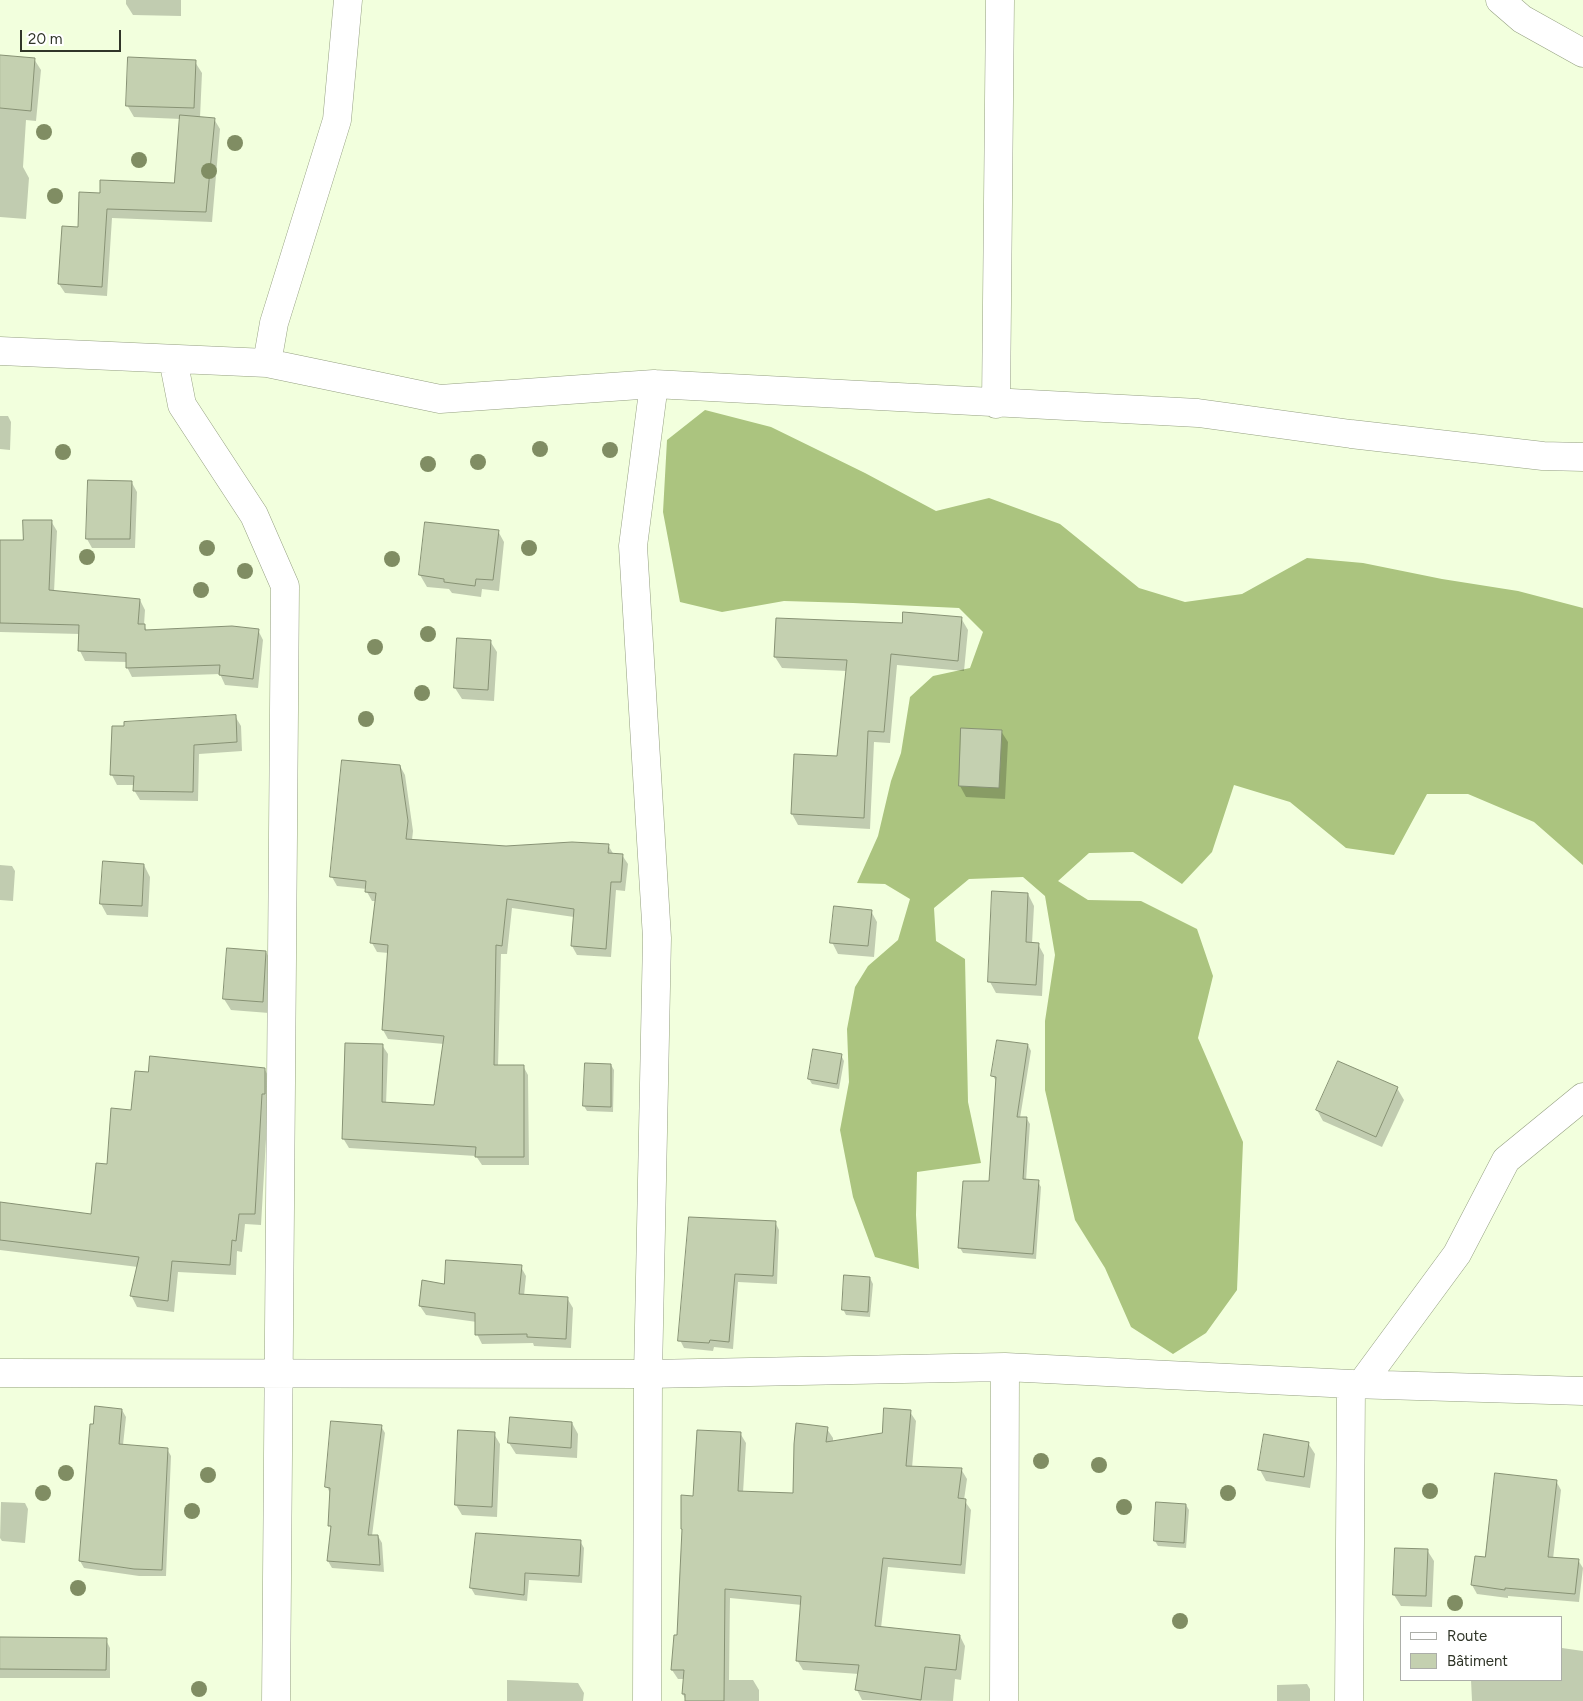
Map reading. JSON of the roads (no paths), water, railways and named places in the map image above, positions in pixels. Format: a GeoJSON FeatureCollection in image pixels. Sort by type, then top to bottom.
{"type":"FeatureCollection","features":[{"type":"Feature","properties":{"kind":"street"},"geometry":{"type":"LineString","coordinates":[[267,363],[274,323],[337,120],[348,0]]}},
{"type":"Feature","properties":{"kind":"street"},"geometry":{"type":"LineString","coordinates":[[996,404],[1000,0]]}},
{"type":"Feature","properties":{"kind":"street"},"geometry":{"type":"LineString","coordinates":[[1500,0],[1522,19],[1583,53]]}},
{"type":"Feature","properties":{"kind":"street"},"geometry":{"type":"LineString","coordinates":[[0,351],[267,363],[440,399],[654,384],[996,404],[1198,413],[1351,434],[1543,456],[1583,457]]}},
{"type":"Feature","properties":{"kind":"street"},"geometry":{"type":"LineString","coordinates":[[173,359],[182,405],[254,515],[285,586],[277,1373],[276,1701]]}},
{"type":"Feature","properties":{"kind":"street"},"geometry":{"type":"LineString","coordinates":[[646,1701],[648,1374],[657,938],[633,546],[654,384]]}},
{"type":"Feature","properties":{"kind":"street"},"geometry":{"type":"LineString","coordinates":[[1349,1701],[1357,1383],[1457,1254],[1506,1160],[1583,1097]]}},
{"type":"Feature","properties":{"kind":"street"},"geometry":{"type":"LineString","coordinates":[[0,1372],[648,1374],[1004,1367],[1583,1391]]}},
{"type":"Feature","properties":{"kind":"street"},"geometry":{"type":"LineString","coordinates":[[1004,1367],[1004,1701]]}}]}
